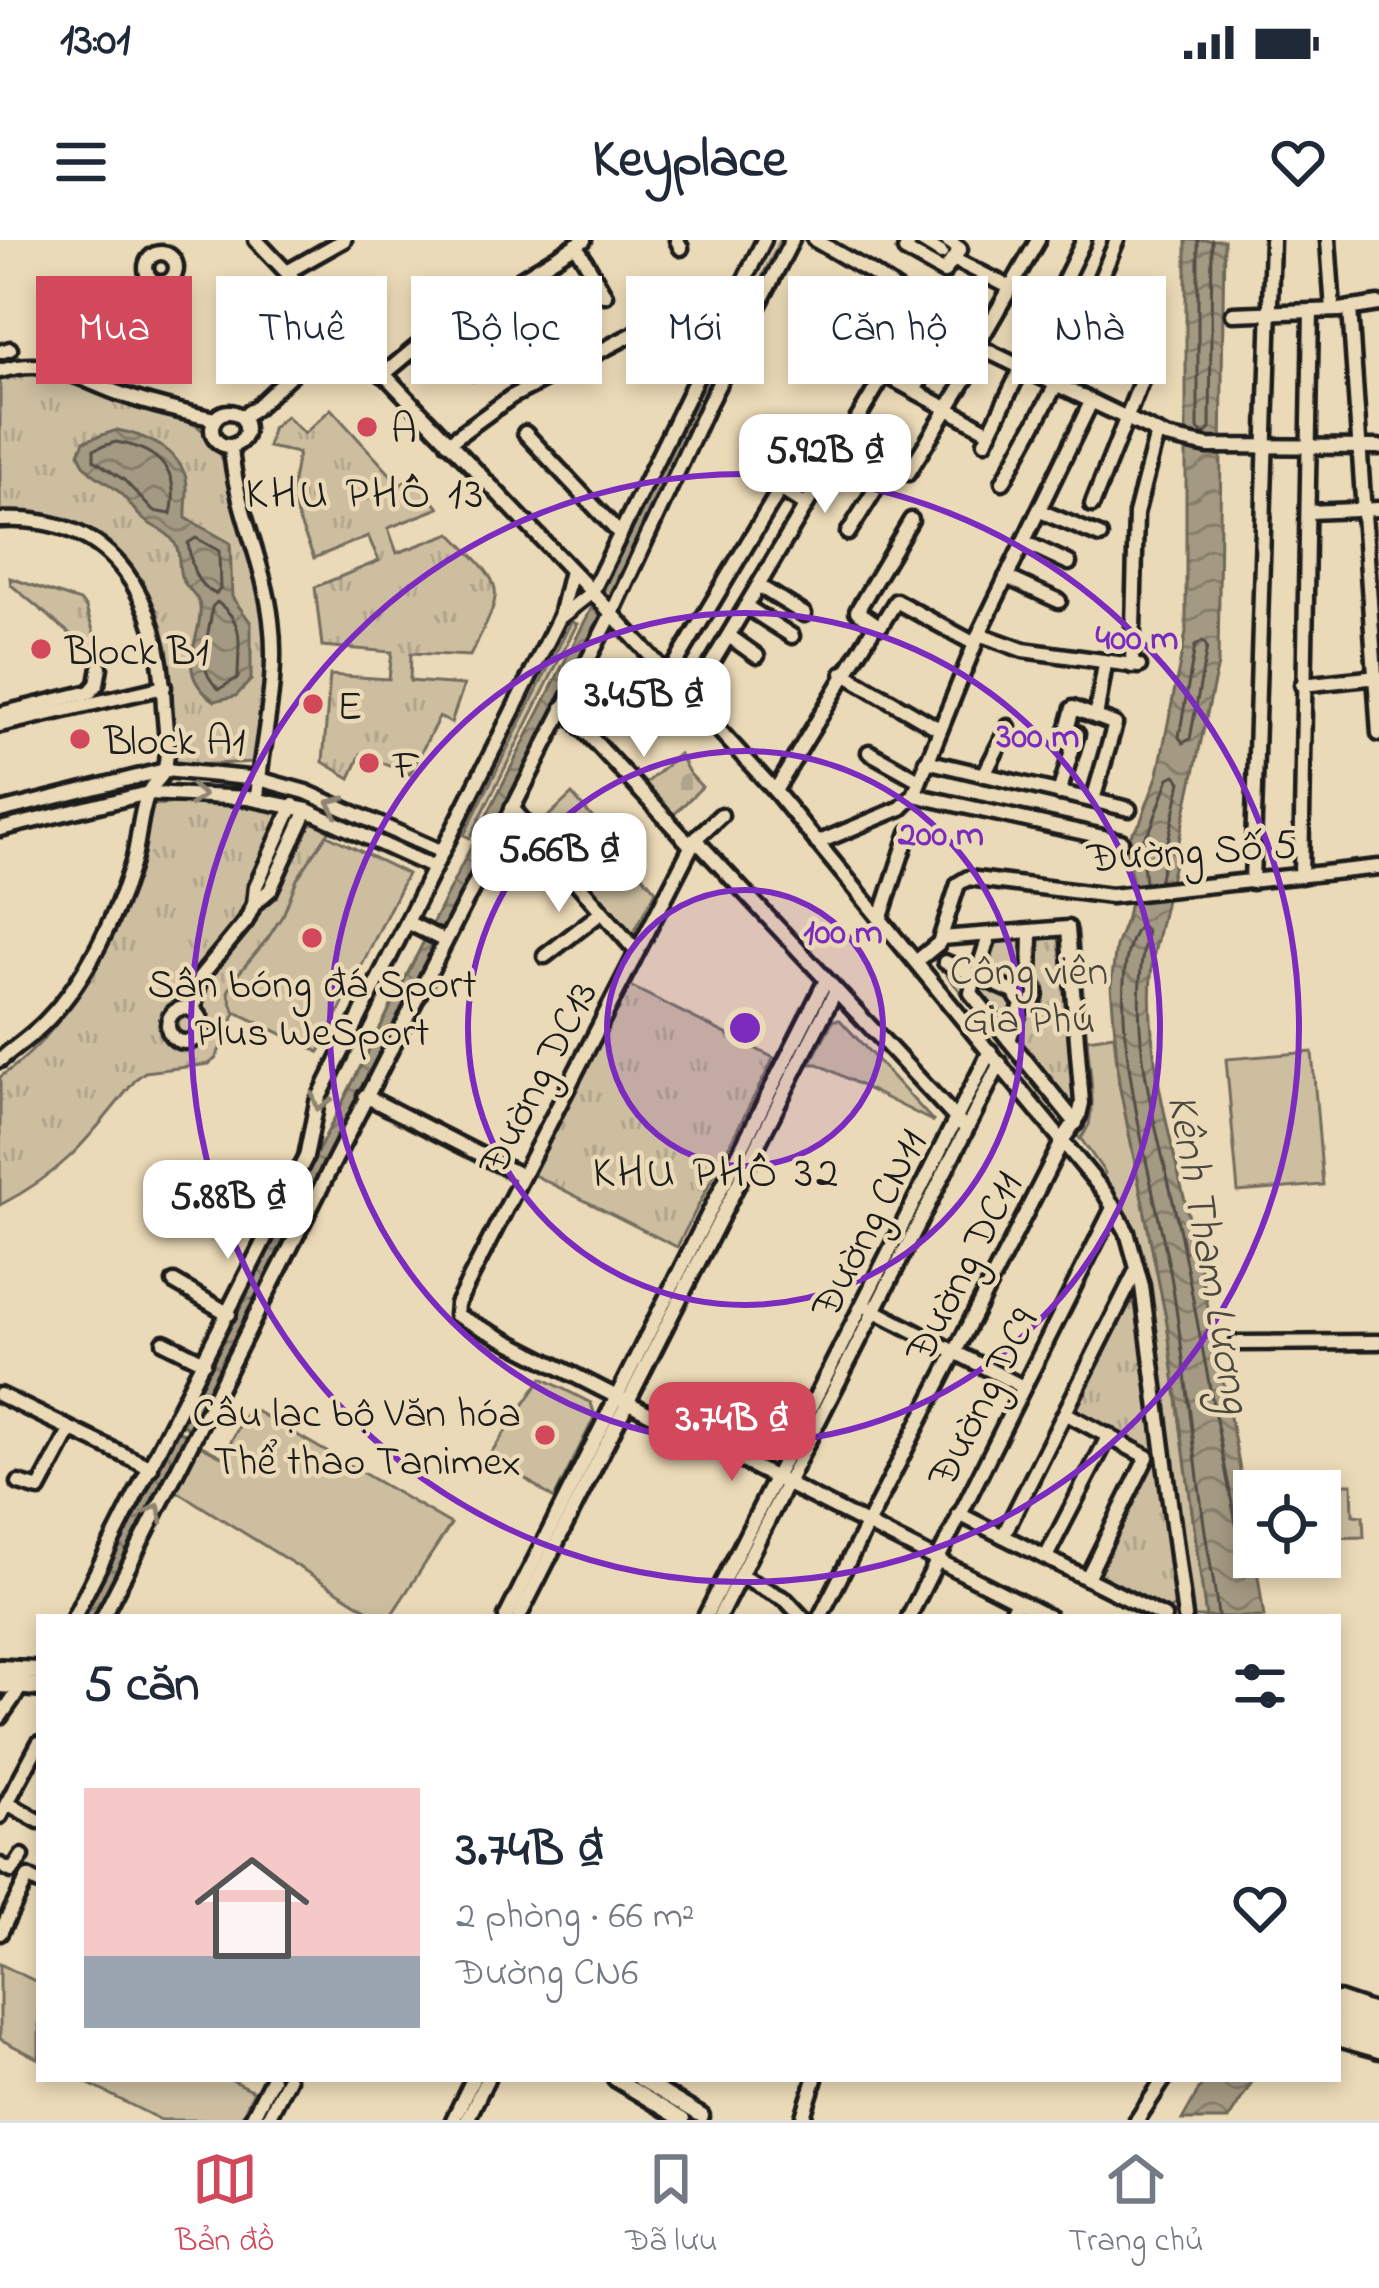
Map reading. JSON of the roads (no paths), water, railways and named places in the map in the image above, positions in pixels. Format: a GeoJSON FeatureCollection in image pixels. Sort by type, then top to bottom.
{"type":"FeatureCollection","features":[{"type":"Feature","properties":{"kind":"main road"},"geometry":{"type":"LineString","coordinates":[[0,1669],[35,1677]]}},
{"type":"Feature","properties":{"kind":"main road"},"geometry":{"type":"LineString","coordinates":[[0,1684],[35,1677]]}},
{"type":"Feature","properties":{"kind":"main road"},"geometry":{"type":"LineString","coordinates":[[1341,2011],[1379,2024]]}},
{"type":"Feature","properties":{"kind":"main road"},"geometry":{"type":"LineString","coordinates":[[1341,2027],[1379,2039]]}},
{"type":"Feature","properties":{"kind":"street"},"geometry":{"type":"LineString","coordinates":[[256,240],[290,276]]}},
{"type":"Feature","properties":{"kind":"street"},"geometry":{"type":"LineString","coordinates":[[286,272],[344,240]]}},
{"type":"Feature","properties":{"kind":"street"},"geometry":{"type":"LineString","coordinates":[[548,240],[557,257]]}},
{"type":"Feature","properties":{"kind":"street"},"geometry":{"type":"LineString","coordinates":[[751,276],[764,240]]}},
{"type":"Feature","properties":{"kind":"street"},"geometry":{"type":"LineString","coordinates":[[764,286],[792,240]]}},
{"type":"Feature","properties":{"kind":"street"},"geometry":{"type":"LineString","coordinates":[[815,240],[877,276]]}},
{"type":"Feature","properties":{"kind":"street"},"geometry":{"type":"LineString","coordinates":[[911,240],[904,250],[944,272],[947,251]]}},
{"type":"Feature","properties":{"kind":"street"},"geometry":{"type":"LineString","coordinates":[[920,240],[1009,286]]}},
{"type":"Feature","properties":{"kind":"street"},"geometry":{"type":"LineString","coordinates":[[988,330],[1038,240]]}},
{"type":"Feature","properties":{"kind":"street"},"geometry":{"type":"LineString","coordinates":[[1003,482],[1056,385],[1117,240]]}},
{"type":"Feature","properties":{"kind":"street"},"geometry":{"type":"LineString","coordinates":[[1252,882],[1272,240]]}},
{"type":"Feature","properties":{"kind":"street"},"geometry":{"type":"LineString","coordinates":[[1328,240],[1333,310]]}},
{"type":"Feature","properties":{"kind":"street"},"geometry":{"type":"LineString","coordinates":[[525,276],[580,242],[605,295]]}},
{"type":"Feature","properties":{"kind":"street"},"geometry":{"type":"LineString","coordinates":[[1064,276],[1080,242]]}},
{"type":"Feature","properties":{"kind":"street"},"geometry":{"type":"LineString","coordinates":[[535,270],[539,276]]}},
{"type":"Feature","properties":{"kind":"street"},"geometry":{"type":"LineString","coordinates":[[1233,314],[1379,304]]}},
{"type":"Feature","properties":{"kind":"street"},"geometry":{"type":"LineString","coordinates":[[1350,308],[1379,734]]}},
{"type":"Feature","properties":{"kind":"street"},"geometry":{"type":"LineString","coordinates":[[1301,876],[1311,311]]}},
{"type":"Feature","properties":{"kind":"street"},"geometry":{"type":"LineString","coordinates":[[448,442],[511,397],[626,338]]}},
{"type":"Feature","properties":{"kind":"street"},"geometry":{"type":"LineString","coordinates":[[387,372],[411,352]]}},
{"type":"Feature","properties":{"kind":"street"},"geometry":{"type":"LineString","coordinates":[[0,371],[44,365],[151,404],[215,419]]}},
{"type":"Feature","properties":{"kind":"street"},"geometry":{"type":"LineString","coordinates":[[387,379],[602,602],[775,791],[1064,1138],[1114,1206],[1138,1267],[1185,1614]]}},
{"type":"Feature","properties":{"kind":"street"},"geometry":{"type":"LineString","coordinates":[[231,447],[215,440],[215,419],[225,412],[241,417],[281,384]]}},
{"type":"Feature","properties":{"kind":"street"},"geometry":{"type":"LineString","coordinates":[[602,602],[619,533],[696,384]]}},
{"type":"Feature","properties":{"kind":"street"},"geometry":{"type":"LineString","coordinates":[[104,1614],[183,1430],[365,1096],[437,937],[512,808],[563,707],[602,602],[708,384]]}},
{"type":"Feature","properties":{"kind":"street"},"geometry":{"type":"LineString","coordinates":[[691,698],[876,384]]}},
{"type":"Feature","properties":{"kind":"street"},"geometry":{"type":"LineString","coordinates":[[903,384],[988,437],[1014,384]]}},
{"type":"Feature","properties":{"kind":"street"},"geometry":{"type":"LineString","coordinates":[[914,390],[918,384]]}},
{"type":"Feature","properties":{"kind":"street"},"geometry":{"type":"LineString","coordinates":[[845,436],[908,472],[958,384]]}},
{"type":"Feature","properties":{"kind":"street"},"geometry":{"type":"LineString","coordinates":[[1092,505],[1139,384]]}},
{"type":"Feature","properties":{"kind":"street"},"geometry":{"type":"LineString","coordinates":[[1056,385],[1180,440],[1235,447],[1379,448]]}},
{"type":"Feature","properties":{"kind":"street"},"geometry":{"type":"LineString","coordinates":[[817,843],[901,808],[914,795],[977,639],[1090,402]]}},
{"type":"Feature","properties":{"kind":"street"},"geometry":{"type":"LineString","coordinates":[[231,447],[246,432],[241,417]]}},
{"type":"Feature","properties":{"kind":"street"},"geometry":{"type":"LineString","coordinates":[[525,433],[619,533]]}},
{"type":"Feature","properties":{"kind":"street"},"geometry":{"type":"LineString","coordinates":[[911,520],[857,611],[880,626],[896,601],[977,639],[1136,666],[1136,514],[1157,433]]}},
{"type":"Feature","properties":{"kind":"street"},"geometry":{"type":"LineString","coordinates":[[231,447],[238,503],[262,569],[273,632],[272,692],[257,798]]}},
{"type":"Feature","properties":{"kind":"street"},"geometry":{"type":"LineString","coordinates":[[848,533],[892,463]]}},
{"type":"Feature","properties":{"kind":"street"},"geometry":{"type":"LineString","coordinates":[[669,675],[780,489],[804,504]]}},
{"type":"Feature","properties":{"kind":"street"},"geometry":{"type":"LineString","coordinates":[[1309,512],[1379,509]]}},
{"type":"Feature","properties":{"kind":"street"},"geometry":{"type":"LineString","coordinates":[[1040,512],[1100,536]]}},
{"type":"Feature","properties":{"kind":"street"},"geometry":{"type":"LineString","coordinates":[[0,520],[59,525],[95,541],[134,584],[152,617],[164,687],[165,770],[148,793],[132,867],[102,935],[49,1018],[1,1063]]}},
{"type":"Feature","properties":{"kind":"street"},"geometry":{"type":"LineString","coordinates":[[1024,542],[1069,563]]}},
{"type":"Feature","properties":{"kind":"street"},"geometry":{"type":"LineString","coordinates":[[76,1614],[151,1468],[183,1430],[204,1362],[306,1157],[317,1102],[560,618],[571,571]]}},
{"type":"Feature","properties":{"kind":"street"},"geometry":{"type":"LineString","coordinates":[[1006,578],[1059,601]]}},
{"type":"Feature","properties":{"kind":"street"},"geometry":{"type":"LineString","coordinates":[[759,586],[804,614]]}},
{"type":"Feature","properties":{"kind":"street"},"geometry":{"type":"LineString","coordinates":[[560,618],[602,602]]}},
{"type":"Feature","properties":{"kind":"street"},"geometry":{"type":"LineString","coordinates":[[747,607],[792,636]]}},
{"type":"Feature","properties":{"kind":"street"},"geometry":{"type":"LineString","coordinates":[[775,791],[876,623]]}},
{"type":"Feature","properties":{"kind":"street"},"geometry":{"type":"LineString","coordinates":[[729,636],[757,656]]}},
{"type":"Feature","properties":{"kind":"street"},"geometry":{"type":"LineString","coordinates":[[1096,717],[1105,664]]}},
{"type":"Feature","properties":{"kind":"street"},"geometry":{"type":"LineString","coordinates":[[0,715],[90,692],[100,668]]}},
{"type":"Feature","properties":{"kind":"street"},"geometry":{"type":"LineString","coordinates":[[843,673],[939,729]]}},
{"type":"Feature","properties":{"kind":"street"},"geometry":{"type":"LineString","coordinates":[[1302,685],[1376,677]]}},
{"type":"Feature","properties":{"kind":"street"},"geometry":{"type":"LineString","coordinates":[[0,724],[164,687]]}},
{"type":"Feature","properties":{"kind":"street"},"geometry":{"type":"LineString","coordinates":[[563,707],[961,1124]]}},
{"type":"Feature","properties":{"kind":"street"},"geometry":{"type":"LineString","coordinates":[[1059,793],[1077,734],[1067,730],[1073,708],[1115,724],[1094,800]]}},
{"type":"Feature","properties":{"kind":"street"},"geometry":{"type":"LineString","coordinates":[[984,775],[1008,727]]}},
{"type":"Feature","properties":{"kind":"street"},"geometry":{"type":"LineString","coordinates":[[869,752],[919,780]]}},
{"type":"Feature","properties":{"kind":"street"},"geometry":{"type":"LineString","coordinates":[[926,761],[1129,809]]}},
{"type":"Feature","properties":{"kind":"street"},"geometry":{"type":"LineString","coordinates":[[0,811],[165,770],[259,779],[307,792],[442,852]]}},
{"type":"Feature","properties":{"kind":"street"},"geometry":{"type":"LineString","coordinates":[[0,829],[148,793],[257,798],[307,810],[434,868]]}},
{"type":"Feature","properties":{"kind":"street"},"geometry":{"type":"LineString","coordinates":[[914,795],[1121,841]]}},
{"type":"Feature","properties":{"kind":"street"},"geometry":{"type":"LineString","coordinates":[[254,904],[256,886],[293,805]]}},
{"type":"Feature","properties":{"kind":"street"},"geometry":{"type":"LineString","coordinates":[[512,808],[637,952]]}},
{"type":"Feature","properties":{"kind":"street"},"geometry":{"type":"LineString","coordinates":[[194,1008],[200,977],[237,934],[254,904],[270,890],[307,810]]}},
{"type":"Feature","properties":{"kind":"street","name":"Đường DC13"},"geometry":{"type":"LineString","coordinates":[[621,1401],[461,1321],[457,1304],[693,843],[722,815]]}},
{"type":"Feature","properties":{"kind":"street"},"geometry":{"type":"LineString","coordinates":[[881,917],[909,832]]}},
{"type":"Feature","properties":{"kind":"street","name":"Đường Số 5"},"geometry":{"type":"LineString","coordinates":[[939,941],[958,884],[968,878],[1111,896],[1379,867]]}},
{"type":"Feature","properties":{"kind":"street"},"geometry":{"type":"LineString","coordinates":[[544,956],[602,912]]}},
{"type":"Feature","properties":{"kind":"street"},"geometry":{"type":"LineString","coordinates":[[407,922],[437,937]]}},
{"type":"Feature","properties":{"kind":"street"},"geometry":{"type":"LineString","coordinates":[[939,941],[1068,928],[1082,1103],[1076,1123]]}},
{"type":"Feature","properties":{"kind":"street"},"geometry":{"type":"LineString","coordinates":[[1009,1040],[1031,932]]}},
{"type":"Feature","properties":{"kind":"street"},"geometry":{"type":"LineString","coordinates":[[988,936],[971,993],[1076,1123]]}},
{"type":"Feature","properties":{"kind":"street"},"geometry":{"type":"LineString","coordinates":[[924,969],[939,941]]}},
{"type":"Feature","properties":{"kind":"street"},"geometry":{"type":"LineString","coordinates":[[939,941],[945,962]]}},
{"type":"Feature","properties":{"kind":"street"},"geometry":{"type":"LineString","coordinates":[[924,969],[945,962],[1022,991]]}},
{"type":"Feature","properties":{"kind":"street"},"geometry":{"type":"LineString","coordinates":[[514,1613],[831,985]]}},
{"type":"Feature","properties":{"kind":"street","name":"Đường CN11"},"geometry":{"type":"LineString","coordinates":[[707,1614],[781,1481],[961,1124],[990,1051]]}},
{"type":"Feature","properties":{"kind":"street","name":"Đường CN11"},"geometry":{"type":"LineString","coordinates":[[961,1124],[1000,1063]]}},
{"type":"Feature","properties":{"kind":"street"},"geometry":{"type":"LineString","coordinates":[[365,1096],[522,1176]]}},
{"type":"Feature","properties":{"kind":"street","name":"Đường DC11"},"geometry":{"type":"LineString","coordinates":[[822,1614],[1064,1138],[1076,1123]]}},
{"type":"Feature","properties":{"kind":"street","name":"Đường DC9"},"geometry":{"type":"LineString","coordinates":[[909,1614],[1114,1206]]}},
{"type":"Feature","properties":{"kind":"street"},"geometry":{"type":"LineString","coordinates":[[1003,1536],[1138,1267]]}},
{"type":"Feature","properties":{"kind":"street"},"geometry":{"type":"LineString","coordinates":[[174,1282],[229,1314]]}},
{"type":"Feature","properties":{"kind":"street"},"geometry":{"type":"LineString","coordinates":[[868,1307],[1023,1387]]}},
{"type":"Feature","properties":{"kind":"street"},"geometry":{"type":"LineString","coordinates":[[164,1342],[204,1362]]}},
{"type":"Feature","properties":{"kind":"street"},"geometry":{"type":"LineString","coordinates":[[1238,1343],[1379,1342]]}},
{"type":"Feature","properties":{"kind":"street"},"geometry":{"type":"LineString","coordinates":[[0,1395],[151,1468]]}},
{"type":"Feature","properties":{"kind":"street"},"geometry":{"type":"LineString","coordinates":[[621,1401],[1043,1614]]}},
{"type":"Feature","properties":{"kind":"street"},"geometry":{"type":"LineString","coordinates":[[1065,1413],[1141,1451],[1147,1461],[1087,1578]]}},
{"type":"Feature","properties":{"kind":"street"},"geometry":{"type":"LineString","coordinates":[[19,1483],[39,1489],[70,1431]]}},
{"type":"Feature","properties":{"kind":"street"},"geometry":{"type":"LineString","coordinates":[[1046,1558],[1109,1435]]}},
{"type":"Feature","properties":{"kind":"street","name":"Đường CN11"},"geometry":{"type":"LineString","coordinates":[[721,1614],[781,1481]]}},
{"type":"Feature","properties":{"kind":"street"},"geometry":{"type":"LineString","coordinates":[[959,1514],[1157,1614]]}},
{"type":"Feature","properties":{"kind":"street"},"geometry":{"type":"LineString","coordinates":[[740,1576],[786,1600],[799,1614]]}},
{"type":"Feature","properties":{"kind":"street"},"geometry":{"type":"LineString","coordinates":[[1010,1614],[1017,1600]]}},
{"type":"Feature","properties":{"kind":"street"},"geometry":{"type":"LineString","coordinates":[[0,1717],[35,1677]]}},
{"type":"Feature","properties":{"kind":"street"},"geometry":{"type":"LineString","coordinates":[[34,1767],[3,1809],[36,1820]]}},
{"type":"Feature","properties":{"kind":"street"},"geometry":{"type":"LineString","coordinates":[[6,1868],[22,1856]]}},
{"type":"Feature","properties":{"kind":"street"},"geometry":{"type":"LineString","coordinates":[[0,1933],[34,1880]]}},
{"type":"Feature","properties":{"kind":"street"},"geometry":{"type":"LineString","coordinates":[[1341,2001],[1379,2012]]}},
{"type":"Feature","properties":{"kind":"street"},"geometry":{"type":"LineString","coordinates":[[1341,2040],[1379,2051]]}},
{"type":"Feature","properties":{"kind":"street"},"geometry":{"type":"LineString","coordinates":[[251,2120],[270,2082]]}},
{"type":"Feature","properties":{"kind":"street"},"geometry":{"type":"LineString","coordinates":[[267,2120],[286,2082]]}},
{"type":"Feature","properties":{"kind":"street"},"geometry":{"type":"LineString","coordinates":[[453,2120],[472,2082]]}},
{"type":"Feature","properties":{"kind":"street"},"geometry":{"type":"LineString","coordinates":[[467,2120],[486,2082]]}},
{"type":"Feature","properties":{"kind":"street"},"geometry":{"type":"LineString","coordinates":[[620,2082],[682,2120]]}},
{"type":"Feature","properties":{"kind":"street"},"geometry":{"type":"LineString","coordinates":[[645,2082],[702,2116]]}},
{"type":"Feature","properties":{"kind":"street"},"geometry":{"type":"LineString","coordinates":[[802,2120],[810,2082]]}},
{"type":"Feature","properties":{"kind":"street"},"geometry":{"type":"LineString","coordinates":[[1138,2120],[1162,2082]]}},
{"type":"Feature","properties":{"kind":"water"},"geometry":{"type":"Polygon","coordinates":[[[1186,240],[1224,240],[1218,664],[1152,963],[1150,996],[1161,1096],[1240,1470],[1233,1470],[1233,1578],[1258,1578],[1264,1614],[1206,1614],[1167,1323],[1119,1083],[1111,985],[1133,884],[1127,856],[1129,837],[1140,823],[1158,774],[1186,632],[1186,240]]]}},
{"type":"Feature","properties":{"kind":"water"},"geometry":{"type":"Polygon","coordinates":[[[117,430],[148,439],[175,459],[186,478],[186,518],[230,543],[232,597],[251,623],[251,680],[236,696],[215,701],[195,679],[192,655],[200,607],[181,576],[174,542],[82,460],[79,453],[84,441],[117,430]]]}},
{"type":"Feature","properties":{"kind":"water"},"geometry":{"type":"Polygon","coordinates":[[[592,607],[602,613],[441,933],[430,928],[592,607]]]}},
{"type":"Feature","properties":{"kind":"water"},"geometry":{"type":"Polygon","coordinates":[[[426,937],[437,942],[190,1429],[180,1424],[426,937]]]}},
{"type":"Feature","properties":{"kind":"water"},"geometry":{"type":"Polygon","coordinates":[[[178,1430],[187,1435],[98,1614],[86,1614],[178,1430]]]}},
{"type":"Feature","properties":{"kind":"water"},"geometry":{"type":"Polygon","coordinates":[[[1203,2082],[1252,2082],[1228,2120],[1182,2120],[1203,2082]]]}},
{"type":"Feature","properties":{"kind":"waterway"},"geometry":{"type":"LineString","coordinates":[[608,588],[783,240]]}},
{"type":"Feature","properties":{"kind":"place","name":"A"},"geometry":{"type":"Point","coordinates":[367,427]}},
{"type":"Feature","properties":{"kind":"place","name":"Block B1"},"geometry":{"type":"Point","coordinates":[41,649]}},
{"type":"Feature","properties":{"kind":"place","name":"E"},"geometry":{"type":"Point","coordinates":[313,704]}},
{"type":"Feature","properties":{"kind":"place","name":"Block A1"},"geometry":{"type":"Point","coordinates":[80,739]}},
{"type":"Feature","properties":{"kind":"place","name":"F"},"geometry":{"type":"Point","coordinates":[369,763]}},
{"type":"Feature","properties":{"kind":"place","name":"Sân bóng đá Sport Plus WeSport"},"geometry":{"type":"Point","coordinates":[312,938]}},
{"type":"Feature","properties":{"kind":"place","name":"Câu lạc bộ Văn hóa Thể thao Tanimex"},"geometry":{"type":"Point","coordinates":[545,1435]}},
{"type":"Feature","properties":{"kind":"district","name":"KHU PHỐ 13"},"geometry":{"type":"Point","coordinates":[366,491]}},
{"type":"Feature","properties":{"kind":"district","name":"KHU PHỐ 32"},"geometry":{"type":"Point","coordinates":[717,1170]}},
{"type":"Feature","properties":{"kind":"park label","name":"Công viên Gia Phú"},"geometry":{"type":"Point","coordinates":[1029,993]}},
{"type":"Feature","properties":{"kind":"water label","name":"Kênh Tham Lương"},"geometry":{"type":"Point","coordinates":[1212,1253]}}]}
